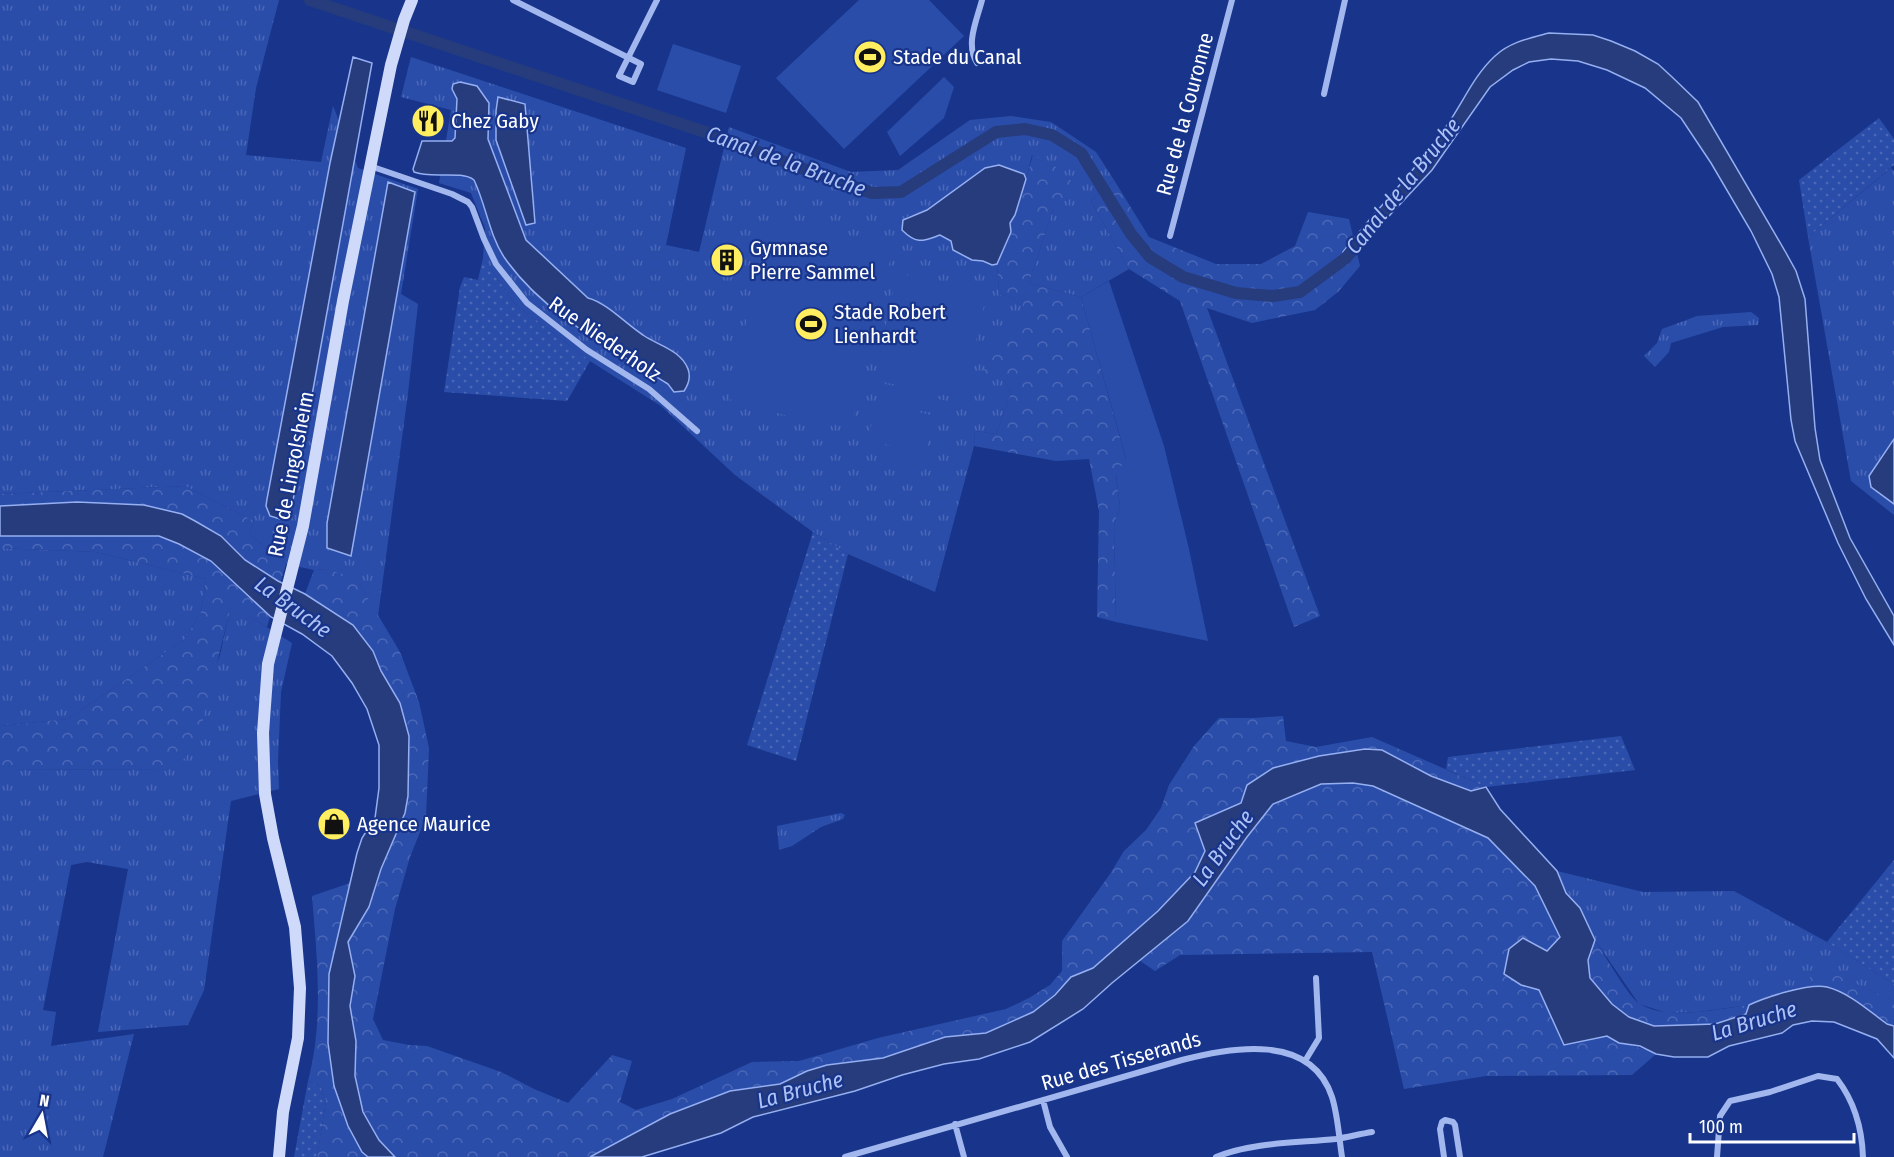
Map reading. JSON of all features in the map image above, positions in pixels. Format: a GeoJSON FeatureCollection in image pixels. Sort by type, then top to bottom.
{"type":"FeatureCollection","features":[{"type":"Feature","properties":{"kind":"main road","name":"Rue de Lingolsheim"},"geometry":{"type":"LineString","coordinates":[[279,1157],[282,1112],[298,1038],[300,995],[295,927],[273,838],[265,794],[263,755],[266,682],[272,643],[307,507],[369,165],[397,44],[412,0]]}},
{"type":"Feature","properties":{"kind":"street"},"geometry":{"type":"LineString","coordinates":[[513,0],[627,57],[657,0]]}},
{"type":"Feature","properties":{"kind":"street"},"geometry":{"type":"LineString","coordinates":[[977,63],[973,56],[971,43],[982,0]]}},
{"type":"Feature","properties":{"kind":"street","name":"Rue de la Couronne"},"geometry":{"type":"LineString","coordinates":[[1170,236],[1232,0]]}},
{"type":"Feature","properties":{"kind":"street"},"geometry":{"type":"LineString","coordinates":[[1324,94],[1345,0]]}},
{"type":"Feature","properties":{"kind":"street","name":"Rue Niederholz"},"geometry":{"type":"LineString","coordinates":[[369,165],[452,194],[468,202],[496,264],[527,303],[587,350],[649,389],[697,431]]}},
{"type":"Feature","properties":{"kind":"street"},"geometry":{"type":"LineString","coordinates":[[1305,1061],[1319,1038],[1316,978]]}},
{"type":"Feature","properties":{"kind":"street","name":"Rue des Tisserands"},"geometry":{"type":"LineString","coordinates":[[844,1157],[1214,1052],[1264,1049],[1282,1052],[1305,1061],[1322,1077],[1332,1097],[1342,1157]]}},
{"type":"Feature","properties":{"kind":"street"},"geometry":{"type":"LineString","coordinates":[[1717,1157],[1720,1116],[1730,1101],[1770,1092],[1818,1076],[1837,1079],[1848,1094],[1862,1138],[1863,1157]]}},
{"type":"Feature","properties":{"kind":"street"},"geometry":{"type":"LineString","coordinates":[[1043,1100],[1050,1127],[1067,1157]]}},
{"type":"Feature","properties":{"kind":"street"},"geometry":{"type":"LineString","coordinates":[[1444,1157],[1440,1129],[1445,1120],[1455,1125],[1460,1157]]}},
{"type":"Feature","properties":{"kind":"street"},"geometry":{"type":"LineString","coordinates":[[955,1124],[964,1157]]}},
{"type":"Feature","properties":{"kind":"street"},"geometry":{"type":"LineString","coordinates":[[1216,1157],[1271,1144],[1339,1138],[1372,1132]]}},
{"type":"Feature","properties":{"kind":"green space"},"geometry":{"type":"Polygon","coordinates":[[[0,0],[279,0],[256,88],[246,155],[321,162],[333,106],[358,168],[418,189],[401,294],[418,304],[378,616],[360,585],[327,569],[314,570],[286,564],[249,534],[254,521],[185,486],[0,494],[0,0]]]}},
{"type":"Feature","properties":{"kind":"green space","name":"Stade du Canal"},"geometry":{"type":"Polygon","coordinates":[[[859,0],[929,0],[964,36],[844,149],[776,78],[859,0]]]}},
{"type":"Feature","properties":{"kind":"green space"},"geometry":{"type":"Polygon","coordinates":[[[673,44],[741,66],[726,113],[657,90],[673,44]]]}},
{"type":"Feature","properties":{"kind":"green space"},"geometry":{"type":"Polygon","coordinates":[[[411,57],[686,148],[666,245],[699,252],[729,127],[851,172],[898,170],[970,120],[1011,116],[1051,122],[1096,152],[1114,180],[1091,201],[1129,269],[1081,297],[1029,283],[1053,209],[1032,155],[1026,179],[1024,174],[1004,167],[985,168],[927,210],[907,217],[902,230],[911,238],[920,240],[939,235],[951,241],[953,250],[972,260],[997,264],[999,294],[1025,301],[1004,380],[1011,393],[996,434],[975,431],[974,446],[935,592],[848,554],[813,532],[735,475],[661,406],[590,361],[515,304],[483,258],[485,228],[471,193],[439,183],[451,110],[401,97],[411,57]]]}},
{"type":"Feature","properties":{"kind":"green space"},"geometry":{"type":"Polygon","coordinates":[[[944,77],[954,87],[944,118],[900,156],[887,132],[944,77]]]}},
{"type":"Feature","properties":{"kind":"green space"},"geometry":{"type":"Polygon","coordinates":[[[1879,118],[1894,139],[1894,165],[1808,237],[1799,180],[1879,118]]]}},
{"type":"Feature","properties":{"kind":"green space"},"geometry":{"type":"Polygon","coordinates":[[[1033,155],[1058,169],[1079,190],[1053,209],[1029,283],[1081,297],[1126,459],[1116,476],[1120,506],[1114,526],[1116,622],[1097,617],[1099,511],[1089,459],[1056,461],[974,446],[975,431],[996,434],[1011,393],[1004,380],[983,376],[989,343],[1016,327],[1024,301],[999,294],[997,264],[1010,232],[1010,223],[1015,215],[1033,155]]]}},
{"type":"Feature","properties":{"kind":"green space"},"geometry":{"type":"Polygon","coordinates":[[[1891,168],[1894,171],[1894,515],[1851,481],[1808,237],[1891,168]]]}},
{"type":"Feature","properties":{"kind":"green space"},"geometry":{"type":"Polygon","coordinates":[[[1114,180],[1149,237],[1216,264],[1261,264],[1295,246],[1308,212],[1349,219],[1360,266],[1338,292],[1315,310],[1252,323],[1207,308],[1320,616],[1294,627],[1180,301],[1129,269],[1091,201],[1114,180]]]}},
{"type":"Feature","properties":{"kind":"green space","name":"Stade Robert Lienhardt"},"geometry":{"type":"Polygon","coordinates":[[[769,220],[832,231],[893,248],[851,427],[790,416],[729,399],[769,220]]]}},
{"type":"Feature","properties":{"kind":"green space"},"geometry":{"type":"Polygon","coordinates":[[[483,258],[515,304],[590,361],[567,401],[444,392],[460,287],[464,277],[478,280],[483,258]]]}},
{"type":"Feature","properties":{"kind":"green space"},"geometry":{"type":"Polygon","coordinates":[[[897,273],[987,292],[963,399],[874,380],[897,273]]]}},
{"type":"Feature","properties":{"kind":"green space"},"geometry":{"type":"Polygon","coordinates":[[[1109,281],[1164,446],[1208,641],[1116,622],[1114,526],[1120,506],[1116,475],[1126,458],[1081,297],[1109,281]]]}},
{"type":"Feature","properties":{"kind":"green space"},"geometry":{"type":"Polygon","coordinates":[[[1751,312],[1759,318],[1758,325],[1723,327],[1671,343],[1669,352],[1655,367],[1644,356],[1657,343],[1662,329],[1697,316],[1751,312]]]}},
{"type":"Feature","properties":{"kind":"green space"},"geometry":{"type":"Polygon","coordinates":[[[881,383],[955,403],[952,417],[905,407],[905,409],[935,416],[921,473],[892,467],[896,447],[868,440],[881,383]]]}},
{"type":"Feature","properties":{"kind":"green space"},"geometry":{"type":"Polygon","coordinates":[[[185,486],[254,521],[249,534],[286,564],[267,627],[231,606],[197,744],[175,769],[0,770],[0,726],[68,719],[185,639],[201,612],[206,579],[96,552],[0,548],[0,494],[185,486]]]}},
{"type":"Feature","properties":{"kind":"green space"},"geometry":{"type":"Polygon","coordinates":[[[813,532],[848,554],[796,761],[747,745],[813,532]]]}},
{"type":"Feature","properties":{"kind":"green space"},"geometry":{"type":"Polygon","coordinates":[[[0,548],[96,552],[206,579],[201,612],[185,639],[68,719],[0,726],[0,548]]]}},
{"type":"Feature","properties":{"kind":"green space"},"geometry":{"type":"Polygon","coordinates":[[[327,569],[345,575],[360,585],[400,652],[419,702],[429,748],[426,817],[410,857],[395,909],[373,1019],[383,1040],[427,1046],[501,1072],[568,1103],[612,1055],[632,1061],[620,1102],[636,1110],[672,1099],[752,1062],[799,1061],[878,1038],[1006,1009],[1029,998],[1050,985],[1062,971],[1062,941],[1124,851],[1146,830],[1161,808],[1169,785],[1194,746],[1219,718],[1283,716],[1286,741],[1316,747],[1372,737],[1486,787],[1471,791],[1431,776],[1382,750],[1365,749],[1319,756],[1273,768],[1247,785],[1242,803],[1195,823],[1205,851],[1195,872],[1158,911],[1093,968],[1071,977],[1055,995],[1033,1012],[986,1033],[945,1037],[883,1058],[827,1065],[807,1071],[780,1084],[730,1091],[670,1114],[590,1157],[395,1157],[379,1140],[363,1112],[355,1076],[356,1041],[350,1006],[355,976],[348,942],[369,907],[387,854],[381,671],[373,651],[353,625],[305,594],[314,570],[327,569]]]}},
{"type":"Feature","properties":{"kind":"green space"},"geometry":{"type":"Polygon","coordinates":[[[231,605],[292,643],[281,692],[279,789],[231,801],[204,990],[188,1025],[98,1032],[128,869],[87,862],[71,865],[43,1010],[56,1012],[51,1046],[134,1034],[103,1157],[0,1157],[0,770],[175,769],[220,655],[231,605]]]}},
{"type":"Feature","properties":{"kind":"green space"},"geometry":{"type":"Polygon","coordinates":[[[1621,736],[1635,770],[1486,787],[1446,769],[1448,757],[1621,736]]]}},
{"type":"Feature","properties":{"kind":"green space"},"geometry":{"type":"Polygon","coordinates":[[[1353,783],[1373,786],[1488,838],[1535,887],[1560,937],[1521,985],[1539,990],[1564,1045],[1607,1036],[1656,1054],[1632,1075],[1486,1076],[1404,1089],[1372,952],[1180,955],[1155,971],[1139,960],[1188,921],[1273,804],[1321,784],[1353,783]]]}},
{"type":"Feature","properties":{"kind":"green space"},"geometry":{"type":"Polygon","coordinates":[[[841,813],[845,815],[843,819],[821,827],[792,846],[779,850],[777,826],[841,813]]]}},
{"type":"Feature","properties":{"kind":"green space"},"geometry":{"type":"Polygon","coordinates":[[[1894,860],[1894,984],[1827,942],[1894,860]]]}},
{"type":"Feature","properties":{"kind":"green space"},"geometry":{"type":"Polygon","coordinates":[[[1557,871],[1643,892],[1734,891],[1827,942],[1894,984],[1894,1001],[1824,970],[1789,991],[1768,996],[1749,1005],[1698,1012],[1667,1013],[1639,1004],[1595,940],[1580,908],[1566,893],[1557,871]]]}},
{"type":"Feature","properties":{"kind":"green space"},"geometry":{"type":"Polygon","coordinates":[[[350,883],[329,974],[334,1086],[348,1126],[362,1152],[368,1157],[317,1157],[326,1101],[320,1086],[308,1081],[318,1012],[312,896],[350,883]]]}},
{"type":"Feature","properties":{"kind":"green space"},"geometry":{"type":"Polygon","coordinates":[[[1595,940],[1623,984],[1640,1004],[1651,1009],[1678,1013],[1749,1005],[1747,1014],[1715,1024],[1654,1026],[1629,1017],[1612,1004],[1590,978],[1588,960],[1595,940]]]}},
{"type":"Feature","properties":{"kind":"green space"},"geometry":{"type":"Polygon","coordinates":[[[1823,969],[1894,1001],[1894,1026],[1851,997],[1825,987],[1789,991],[1823,969]]]}},
{"type":"Feature","properties":{"kind":"green space"},"geometry":{"type":"Polygon","coordinates":[[[308,1081],[320,1086],[326,1101],[317,1157],[294,1157],[308,1081]]]}},
{"type":"Feature","properties":{"kind":"water"},"geometry":{"type":"Polygon","coordinates":[[[1549,33],[1593,35],[1611,41],[1658,64],[1671,76],[1698,102],[1785,251],[1796,271],[1805,299],[1815,428],[1820,460],[1850,538],[1894,616],[1894,645],[1866,599],[1838,543],[1795,441],[1779,297],[1772,274],[1751,231],[1711,163],[1681,118],[1645,88],[1607,70],[1578,61],[1551,59],[1529,62],[1513,70],[1490,87],[1432,170],[1348,260],[1343,252],[1433,144],[1487,64],[1501,51],[1514,44],[1549,33]]]}},
{"type":"Feature","properties":{"kind":"water"},"geometry":{"type":"Polygon","coordinates":[[[353,57],[372,63],[292,506],[288,517],[280,519],[270,516],[266,506],[267,499],[330,163],[353,57]]]}},
{"type":"Feature","properties":{"kind":"water"},"geometry":{"type":"Polygon","coordinates":[[[460,82],[477,86],[489,103],[488,139],[526,240],[588,298],[602,304],[643,335],[680,357],[689,372],[689,381],[684,391],[674,392],[668,384],[601,343],[538,296],[520,277],[499,248],[474,180],[462,176],[414,172],[422,141],[452,141],[455,138],[457,99],[452,89],[453,84],[460,82]]]}},
{"type":"Feature","properties":{"kind":"water"},"geometry":{"type":"Polygon","coordinates":[[[498,97],[525,104],[535,223],[526,225],[496,140],[498,97]]]}},
{"type":"Feature","properties":{"kind":"water"},"geometry":{"type":"Polygon","coordinates":[[[999,165],[1024,174],[1026,179],[1015,215],[1010,223],[1011,232],[997,264],[972,260],[953,250],[951,241],[940,235],[916,240],[902,230],[903,220],[927,210],[985,168],[999,165]]]}},
{"type":"Feature","properties":{"kind":"water"},"geometry":{"type":"Polygon","coordinates":[[[388,182],[415,192],[351,556],[327,548],[327,523],[388,182]]]}},
{"type":"Feature","properties":{"kind":"water"},"geometry":{"type":"Polygon","coordinates":[[[1894,439],[1894,504],[1871,487],[1869,476],[1894,439]]]}},
{"type":"Feature","properties":{"kind":"water","name":"La Bruche"},"geometry":{"type":"Polygon","coordinates":[[[77,502],[144,505],[182,514],[221,536],[245,560],[278,581],[305,594],[353,625],[373,651],[381,671],[400,703],[409,736],[408,796],[405,813],[381,869],[369,907],[348,942],[355,976],[350,1006],[356,1041],[355,1076],[363,1112],[379,1140],[395,1157],[368,1157],[362,1152],[348,1126],[334,1086],[328,1043],[329,974],[357,853],[362,838],[375,818],[379,788],[379,745],[367,709],[352,683],[332,656],[302,634],[271,617],[211,561],[179,544],[159,536],[0,536],[0,506],[77,502]]]}},
{"type":"Feature","properties":{"kind":"water","name":"La Bruche"},"geometry":{"type":"Polygon","coordinates":[[[1365,749],[1382,750],[1431,776],[1471,791],[1486,787],[1500,809],[1557,871],[1566,893],[1580,908],[1595,940],[1588,960],[1590,978],[1612,1004],[1629,1017],[1654,1026],[1715,1024],[1746,1014],[1749,1005],[1776,995],[1810,987],[1827,987],[1851,998],[1887,1024],[1894,1026],[1894,1058],[1877,1039],[1834,1022],[1812,1021],[1793,1025],[1782,1033],[1729,1046],[1708,1057],[1674,1057],[1656,1054],[1640,1046],[1619,1043],[1607,1036],[1564,1045],[1539,990],[1521,985],[1504,974],[1509,949],[1523,938],[1547,951],[1560,937],[1535,886],[1488,838],[1373,786],[1353,783],[1321,784],[1273,804],[1188,921],[1083,1009],[1030,1042],[979,1059],[944,1064],[855,1091],[753,1117],[721,1133],[642,1157],[590,1157],[670,1114],[730,1091],[780,1084],[807,1071],[827,1065],[883,1058],[945,1037],[986,1033],[1033,1012],[1055,995],[1071,977],[1093,968],[1158,911],[1195,872],[1205,851],[1195,823],[1241,803],[1247,785],[1273,768],[1319,756],[1365,749]]]}},
{"type":"Feature","properties":{"kind":"waterway","name":"Canal de la Bruche"},"geometry":{"type":"LineString","coordinates":[[310,0],[714,135],[872,193],[901,192],[996,132],[1025,129],[1052,135],[1081,153],[1131,234],[1150,257],[1183,277],[1236,293],[1273,296],[1300,292],[1346,258],[1356,246]]}},
{"type":"Feature","properties":{"kind":"place","name":"Stade du Canal"},"geometry":{"type":"Point","coordinates":[870,57]}},
{"type":"Feature","properties":{"kind":"place","name":"Chez Gaby"},"geometry":{"type":"Point","coordinates":[428,121]}},
{"type":"Feature","properties":{"kind":"place","name":"Gymnase Pierre Sammel"},"geometry":{"type":"Point","coordinates":[727,260]}},
{"type":"Feature","properties":{"kind":"place","name":"Stade Robert Lienhardt"},"geometry":{"type":"Point","coordinates":[811,324]}},
{"type":"Feature","properties":{"kind":"place","name":"Agence Maurice"},"geometry":{"type":"Point","coordinates":[334,824]}}]}
